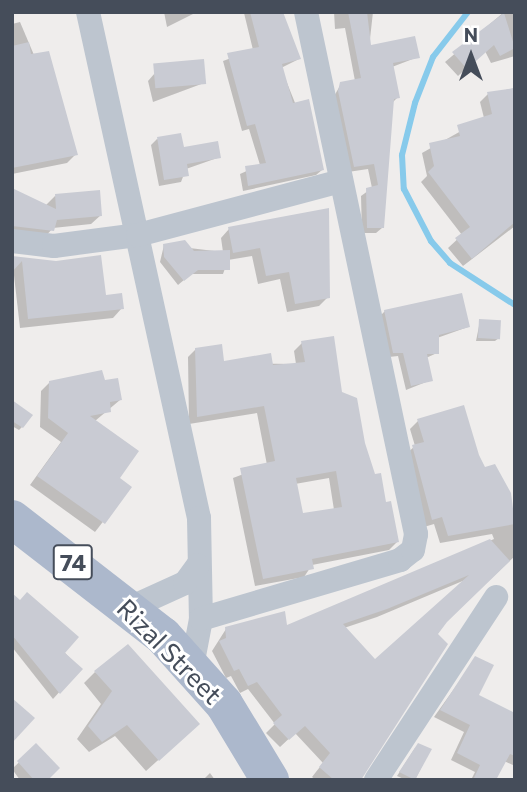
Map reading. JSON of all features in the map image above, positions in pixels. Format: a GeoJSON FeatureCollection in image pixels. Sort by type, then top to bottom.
{"type":"FeatureCollection","features":[{"type":"Feature","properties":{"kind":"main road","name":"Rizal Street"},"geometry":{"type":"LineString","coordinates":[[12,519],[132,607],[192,666],[244,732],[270,780]]}},
{"type":"Feature","properties":{"kind":"street"},"geometry":{"type":"LineString","coordinates":[[88,12],[199,518],[201,620],[192,666]]}},
{"type":"Feature","properties":{"kind":"street"},"geometry":{"type":"LineString","coordinates":[[201,620],[346,580],[413,550],[406,467],[306,12]]}},
{"type":"Feature","properties":{"kind":"street"},"geometry":{"type":"LineString","coordinates":[[12,241],[54,246],[138,235],[341,181]]}},
{"type":"Feature","properties":{"kind":"street"},"geometry":{"type":"LineString","coordinates":[[132,607],[185,583],[198,565]]}},
{"type":"Feature","properties":{"kind":"street"},"geometry":{"type":"LineString","coordinates":[[376,780],[496,597]]}},
{"type":"Feature","properties":{"kind":"building"},"geometry":{"type":"Polygon","coordinates":[[[250,12],[283,12],[301,59],[282,64],[293,103],[309,99],[324,170],[248,186],[245,166],[266,163],[255,124],[247,126],[227,53],[259,47],[250,12]]]}},
{"type":"Feature","properties":{"kind":"building"},"geometry":{"type":"Polygon","coordinates":[[[348,12],[367,12],[371,45],[415,36],[420,58],[393,63],[400,98],[394,99],[384,228],[367,228],[366,188],[378,185],[374,164],[354,167],[338,91],[340,82],[361,78],[348,12]]]}},
{"type":"Feature","properties":{"kind":"building"},"geometry":{"type":"Polygon","coordinates":[[[504,13],[515,48],[500,56],[494,45],[467,69],[452,52],[504,13]]]}},
{"type":"Feature","properties":{"kind":"building"},"geometry":{"type":"Polygon","coordinates":[[[29,42],[31,54],[49,51],[78,155],[12,168],[12,46],[29,42]]]}},
{"type":"Feature","properties":{"kind":"building"},"geometry":{"type":"Polygon","coordinates":[[[204,59],[206,84],[155,88],[153,63],[204,59]]]}},
{"type":"Feature","properties":{"kind":"building"},"geometry":{"type":"Polygon","coordinates":[[[515,88],[515,222],[472,259],[455,238],[470,227],[428,172],[434,166],[429,143],[460,136],[457,125],[492,114],[487,92],[515,88]]]}},
{"type":"Feature","properties":{"kind":"building"},"geometry":{"type":"Polygon","coordinates":[[[181,133],[184,147],[218,141],[221,158],[187,164],[189,176],[164,180],[157,137],[181,133]]]}},
{"type":"Feature","properties":{"kind":"building"},"geometry":{"type":"Polygon","coordinates":[[[12,188],[56,209],[55,194],[100,190],[102,216],[57,220],[54,231],[12,226],[12,188]]]}},
{"type":"Feature","properties":{"kind":"building"},"geometry":{"type":"Polygon","coordinates":[[[329,208],[330,298],[295,304],[289,272],[266,276],[260,248],[233,253],[228,227],[329,208]]]}},
{"type":"Feature","properties":{"kind":"building"},"geometry":{"type":"Polygon","coordinates":[[[185,240],[194,251],[230,250],[230,270],[198,270],[184,281],[164,257],[163,244],[185,240]]]}},
{"type":"Feature","properties":{"kind":"building"},"geometry":{"type":"Polygon","coordinates":[[[101,255],[106,295],[122,293],[124,309],[28,319],[22,261],[12,272],[12,256],[56,261],[101,255]]]}},
{"type":"Feature","properties":{"kind":"building"},"geometry":{"type":"Polygon","coordinates":[[[462,293],[470,327],[439,335],[439,354],[427,354],[433,381],[411,386],[403,353],[393,353],[384,310],[462,293]]]}},
{"type":"Feature","properties":{"kind":"building"},"geometry":{"type":"Polygon","coordinates":[[[479,319],[501,320],[500,339],[478,338],[479,319]]]}},
{"type":"Feature","properties":{"kind":"building"},"geometry":{"type":"Polygon","coordinates":[[[334,336],[342,392],[357,398],[365,443],[375,474],[381,473],[386,502],[391,501],[399,542],[312,559],[314,569],[263,579],[240,468],[275,461],[264,406],[197,417],[195,348],[222,344],[224,361],[271,353],[273,365],[305,362],[301,341],[334,336]],[[336,471],[296,478],[303,513],[342,507],[336,471]]]}},
{"type":"Feature","properties":{"kind":"building"},"geometry":{"type":"Polygon","coordinates":[[[102,370],[105,380],[118,378],[122,400],[110,402],[111,412],[90,416],[139,451],[120,478],[132,487],[105,524],[37,476],[68,433],[48,418],[49,381],[102,370]]]}},
{"type":"Feature","properties":{"kind":"building"},"geometry":{"type":"Polygon","coordinates":[[[12,400],[33,415],[23,428],[12,421],[12,400]]]}},
{"type":"Feature","properties":{"kind":"building"},"geometry":{"type":"Polygon","coordinates":[[[464,405],[485,467],[495,464],[511,493],[515,524],[448,536],[442,517],[432,520],[412,445],[424,442],[417,419],[464,405]]]}},
{"type":"Feature","properties":{"kind":"building"},"geometry":{"type":"Polygon","coordinates":[[[490,539],[510,561],[438,634],[448,644],[361,780],[334,780],[319,767],[330,753],[305,726],[289,740],[273,723],[282,715],[257,682],[248,686],[239,669],[234,671],[219,641],[226,638],[225,627],[285,611],[287,625],[490,539]],[[469,575],[343,624],[375,659],[469,575]]]}},
{"type":"Feature","properties":{"kind":"building"},"geometry":{"type":"Polygon","coordinates":[[[27,592],[79,637],[65,653],[83,669],[60,694],[12,635],[12,593],[20,600],[27,592]]]}},
{"type":"Feature","properties":{"kind":"building"},"geometry":{"type":"Polygon","coordinates":[[[128,644],[200,724],[159,761],[127,725],[102,742],[88,726],[112,691],[94,671],[128,644]]]}},
{"type":"Feature","properties":{"kind":"building"},"geometry":{"type":"Polygon","coordinates":[[[475,656],[494,665],[479,695],[515,713],[515,756],[510,754],[496,780],[473,780],[480,765],[457,753],[470,725],[440,710],[475,656]]]}},
{"type":"Feature","properties":{"kind":"building"},"geometry":{"type":"Polygon","coordinates":[[[12,698],[35,718],[12,743],[12,698]]]}},
{"type":"Feature","properties":{"kind":"building"},"geometry":{"type":"Polygon","coordinates":[[[36,743],[60,768],[48,780],[34,780],[17,761],[36,743]]]}},
{"type":"Feature","properties":{"kind":"building"},"geometry":{"type":"Polygon","coordinates":[[[418,743],[432,749],[415,780],[399,772],[418,743]]]}},
{"type":"Feature","properties":{"kind":"waterway"},"geometry":{"type":"LineString","coordinates":[[468,12],[433,57],[415,103],[402,155],[404,189],[431,241],[450,263],[515,305]]}}]}
